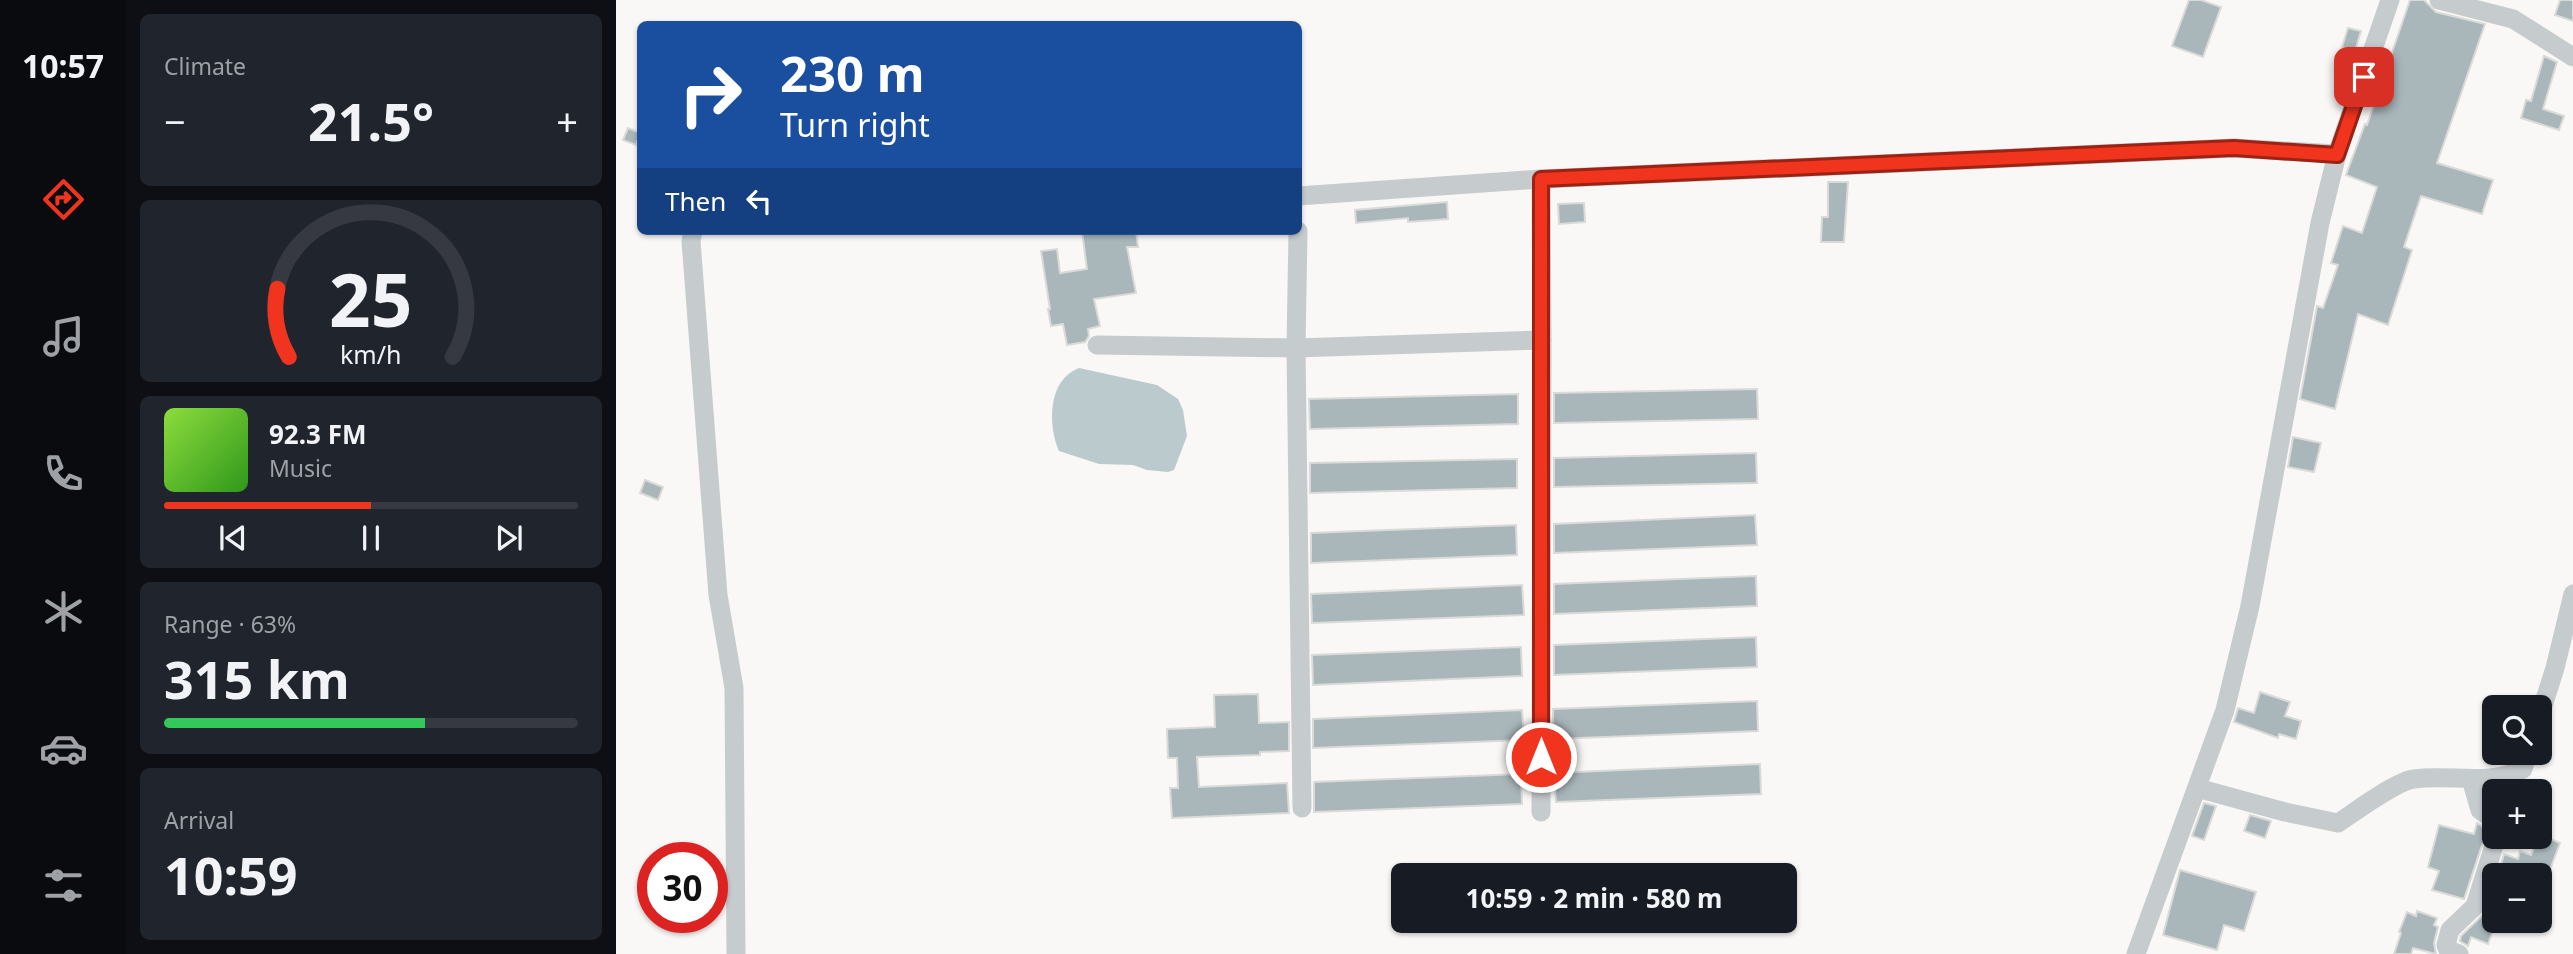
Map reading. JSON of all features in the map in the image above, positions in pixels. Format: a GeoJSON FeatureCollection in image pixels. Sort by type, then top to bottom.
{"type":"FeatureCollection","features":[{"type":"Feature","properties":{"kind":"street"},"geometry":{"type":"LineString","coordinates":[[2136,954],[2225,710],[2250,606],[2320,223],[2337,155],[2390,0]]}},
{"type":"Feature","properties":{"kind":"street"},"geometry":{"type":"LineString","coordinates":[[2439,0],[2513,19],[2573,57]]}},
{"type":"Feature","properties":{"kind":"street"},"geometry":{"type":"LineString","coordinates":[[1302,195],[1541,179],[2234,148],[2337,155]]}},
{"type":"Feature","properties":{"kind":"street"},"geometry":{"type":"LineString","coordinates":[[1541,179],[1541,812]]}},
{"type":"Feature","properties":{"kind":"street"},"geometry":{"type":"LineString","coordinates":[[692,235],[718,595],[734,688],[736,954]]}},
{"type":"Feature","properties":{"kind":"street"},"geometry":{"type":"LineString","coordinates":[[1298,235],[1296,348],[1302,808]]}},
{"type":"Feature","properties":{"kind":"street"},"geometry":{"type":"LineString","coordinates":[[1097,345],[1296,348],[1542,340]]}},
{"type":"Feature","properties":{"kind":"street"},"geometry":{"type":"LineString","coordinates":[[2546,695],[2573,594]]}},
{"type":"Feature","properties":{"kind":"street"},"geometry":{"type":"LineString","coordinates":[[2197,788],[2338,823],[2412,779],[2471,779],[2512,774],[2523,769],[2524,765]]}},
{"type":"Feature","properties":{"kind":"street"},"geometry":{"type":"LineString","coordinates":[[2471,779],[2482,811]]}},
{"type":"Feature","properties":{"kind":"street"},"geometry":{"type":"LineString","coordinates":[[2459,954],[2448,950],[2446,946],[2450,930],[2475,906],[2493,849]]}},
{"type":"Feature","properties":{"kind":"shaded area"},"geometry":{"type":"Polygon","coordinates":[[[1079,368],[1157,385],[1178,399],[1183,410],[1187,436],[1174,470],[1168,472],[1147,470],[1133,465],[1099,464],[1059,451],[1053,429],[1053,405],[1061,383],[1079,368]]]}},
{"type":"Feature","properties":{"kind":"building"},"geometry":{"type":"Polygon","coordinates":[[[2189,0],[2201,0],[2221,7],[2203,57],[2172,46],[2189,0]]]}},
{"type":"Feature","properties":{"kind":"building"},"geometry":{"type":"Polygon","coordinates":[[[2410,0],[2424,0],[2436,12],[2485,24],[2437,163],[2493,180],[2482,214],[2421,196],[2404,247],[2412,250],[2388,325],[2358,314],[2335,409],[2300,399],[2317,306],[2323,308],[2338,265],[2331,263],[2343,226],[2362,233],[2377,187],[2346,175],[2365,124],[2367,125],[2410,0]]]}},
{"type":"Feature","properties":{"kind":"building"},"geometry":{"type":"Polygon","coordinates":[[[2560,0],[2573,0],[2573,21],[2555,15],[2560,0]]]}},
{"type":"Feature","properties":{"kind":"building"},"geometry":{"type":"Polygon","coordinates":[[[2348,28],[2361,31],[2355,51],[2342,47],[2348,28]]]}},
{"type":"Feature","properties":{"kind":"building"},"geometry":{"type":"Polygon","coordinates":[[[2544,56],[2557,62],[2543,109],[2564,116],[2559,130],[2521,118],[2526,100],[2531,101],[2544,56]]]}},
{"type":"Feature","properties":{"kind":"building"},"geometry":{"type":"Polygon","coordinates":[[[628,128],[637,132],[636,145],[623,140],[628,128]]]}},
{"type":"Feature","properties":{"kind":"building"},"geometry":{"type":"Polygon","coordinates":[[[1828,182],[1848,182],[1844,242],[1821,242],[1822,217],[1828,217],[1828,182]]]}},
{"type":"Feature","properties":{"kind":"building"},"geometry":{"type":"Polygon","coordinates":[[[1447,202],[1448,219],[1408,222],[1408,218],[1356,223],[1355,210],[1447,202]]]}},
{"type":"Feature","properties":{"kind":"building"},"geometry":{"type":"Polygon","coordinates":[[[1584,203],[1585,222],[1559,224],[1558,204],[1584,203]]]}},
{"type":"Feature","properties":{"kind":"building"},"geometry":{"type":"Polygon","coordinates":[[[1083,235],[1136,235],[1138,247],[1127,247],[1136,293],[1094,299],[1100,326],[1088,329],[1089,336],[1085,342],[1067,345],[1063,324],[1051,326],[1041,251],[1057,249],[1060,273],[1087,269],[1083,235]]]}},
{"type":"Feature","properties":{"kind":"building"},"geometry":{"type":"Polygon","coordinates":[[[1757,389],[1758,419],[1554,423],[1554,393],[1757,389]]]}},
{"type":"Feature","properties":{"kind":"building"},"geometry":{"type":"Polygon","coordinates":[[[1518,394],[1518,424],[1310,429],[1309,399],[1518,394]]]}},
{"type":"Feature","properties":{"kind":"building"},"geometry":{"type":"Polygon","coordinates":[[[2293,437],[2321,443],[2314,472],[2288,467],[2293,437]]]}},
{"type":"Feature","properties":{"kind":"building"},"geometry":{"type":"Polygon","coordinates":[[[1756,453],[1757,483],[1554,487],[1554,458],[1756,453]]]}},
{"type":"Feature","properties":{"kind":"building"},"geometry":{"type":"Polygon","coordinates":[[[1517,459],[1517,488],[1310,493],[1310,463],[1517,459]]]}},
{"type":"Feature","properties":{"kind":"building"},"geometry":{"type":"Polygon","coordinates":[[[645,480],[663,487],[658,500],[640,493],[645,480]]]}},
{"type":"Feature","properties":{"kind":"building"},"geometry":{"type":"Polygon","coordinates":[[[1755,515],[1757,545],[1554,553],[1554,524],[1755,515]]]}},
{"type":"Feature","properties":{"kind":"building"},"geometry":{"type":"Polygon","coordinates":[[[1516,525],[1517,555],[1311,563],[1311,533],[1516,525]]]}},
{"type":"Feature","properties":{"kind":"building"},"geometry":{"type":"Polygon","coordinates":[[[1756,576],[1757,606],[1554,614],[1554,584],[1756,576]]]}},
{"type":"Feature","properties":{"kind":"building"},"geometry":{"type":"Polygon","coordinates":[[[1522,585],[1524,615],[1312,623],[1311,594],[1522,585]]]}},
{"type":"Feature","properties":{"kind":"building"},"geometry":{"type":"Polygon","coordinates":[[[1756,637],[1757,667],[1554,675],[1554,645],[1756,637]]]}},
{"type":"Feature","properties":{"kind":"building"},"geometry":{"type":"Polygon","coordinates":[[[1521,647],[1522,676],[1313,685],[1312,655],[1521,647]]]}},
{"type":"Feature","properties":{"kind":"building"},"geometry":{"type":"Polygon","coordinates":[[[2260,692],[2290,702],[2285,716],[2301,721],[2296,739],[2279,734],[2278,738],[2234,722],[2238,708],[2254,713],[2260,692]]]}},
{"type":"Feature","properties":{"kind":"building"},"geometry":{"type":"Polygon","coordinates":[[[1258,694],[1259,723],[1289,722],[1289,751],[1260,752],[1260,755],[1197,757],[1199,787],[1287,783],[1289,813],[1172,818],[1170,788],[1178,788],[1177,758],[1168,758],[1167,729],[1215,727],[1214,695],[1258,694]]]}},
{"type":"Feature","properties":{"kind":"building"},"geometry":{"type":"Polygon","coordinates":[[[1757,701],[1758,731],[1553,739],[1553,709],[1757,701]]]}},
{"type":"Feature","properties":{"kind":"building"},"geometry":{"type":"Polygon","coordinates":[[[1522,710],[1524,740],[1313,748],[1313,719],[1522,710]]]}},
{"type":"Feature","properties":{"kind":"building"},"geometry":{"type":"Polygon","coordinates":[[[1760,764],[1761,794],[1556,802],[1554,773],[1760,764]]]}},
{"type":"Feature","properties":{"kind":"building"},"geometry":{"type":"Polygon","coordinates":[[[1521,774],[1522,804],[1314,812],[1314,782],[1521,774]]]}},
{"type":"Feature","properties":{"kind":"building"},"geometry":{"type":"Polygon","coordinates":[[[2204,803],[2216,806],[2204,840],[2192,836],[2204,803]]]}},
{"type":"Feature","properties":{"kind":"building"},"geometry":{"type":"Polygon","coordinates":[[[2250,815],[2271,821],[2265,838],[2244,831],[2250,815]]]}},
{"type":"Feature","properties":{"kind":"building"},"geometry":{"type":"Polygon","coordinates":[[[2477,823],[2482,826],[2482,845],[2464,899],[2432,890],[2439,871],[2428,867],[2439,825],[2474,834],[2477,823]]]}},
{"type":"Feature","properties":{"kind":"building"},"geometry":{"type":"Polygon","coordinates":[[[2552,839],[2560,843],[2552,864],[2501,863],[2504,854],[2518,859],[2520,851],[2531,855],[2534,849],[2552,849],[2552,839]]]}},
{"type":"Feature","properties":{"kind":"building"},"geometry":{"type":"Polygon","coordinates":[[[2180,870],[2256,892],[2244,931],[2224,925],[2217,950],[2163,935],[2180,870]]]}},
{"type":"Feature","properties":{"kind":"building"},"geometry":{"type":"Polygon","coordinates":[[[2417,911],[2437,918],[2434,925],[2438,927],[2434,943],[2436,954],[2413,948],[2411,954],[2394,954],[2407,912],[2416,916],[2417,911]]]}},
{"type":"Feature","properties":{"kind":"building"},"geometry":{"type":"Polygon","coordinates":[[[2482,916],[2482,933],[2492,933],[2488,944],[2471,937],[2468,946],[2460,941],[2461,936],[2482,916]]]}},
{"type":"Feature","properties":{"kind":"route"},"geometry":{"type":"LineString","coordinates":[[1541,757],[1541,179],[2234,148],[2337,155],[2364,77]]}}]}
